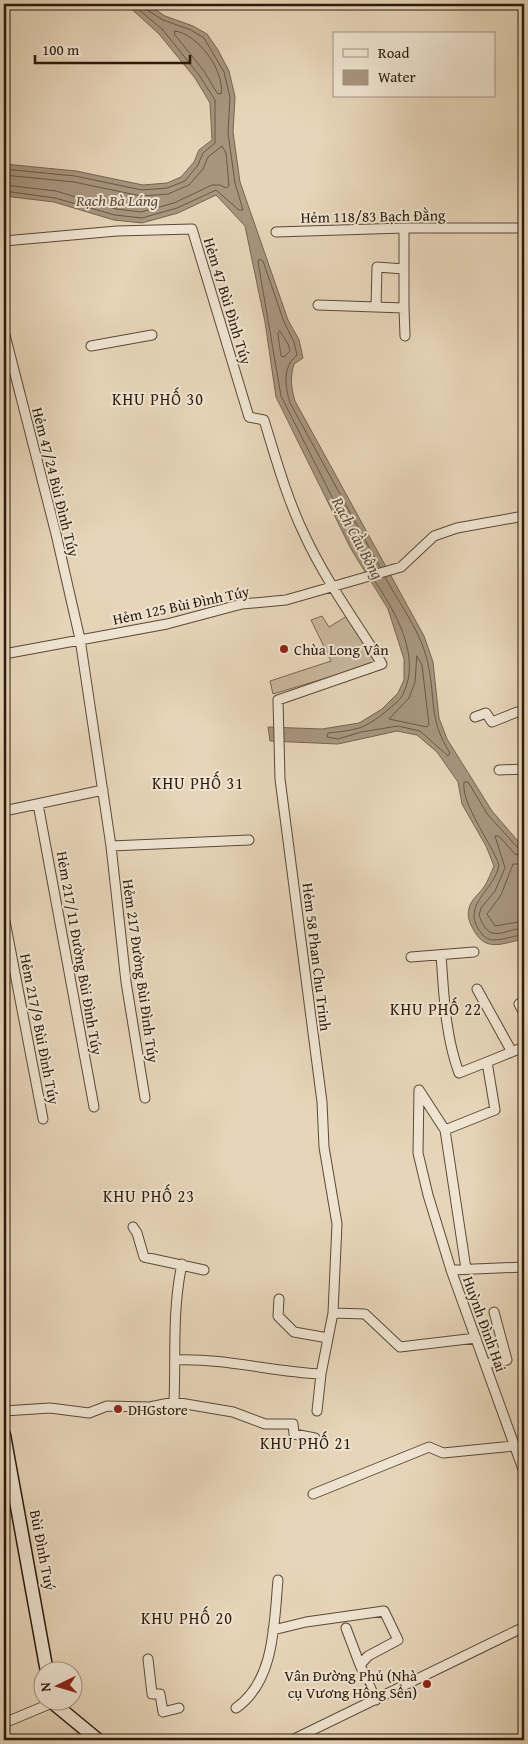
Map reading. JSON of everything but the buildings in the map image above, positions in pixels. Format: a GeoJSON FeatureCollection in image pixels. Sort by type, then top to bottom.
{"type":"FeatureCollection","features":[{"type":"Feature","properties":{"kind":"street","name":"Hẻm 118/83 Bạch Đằng"},"geometry":{"type":"LineString","coordinates":[[276,232],[404,228],[524,228]]}},
{"type":"Feature","properties":{"kind":"street"},"geometry":{"type":"LineString","coordinates":[[404,228],[405,336]]}},
{"type":"Feature","properties":{"kind":"street","name":"Hẻm 47 Bùi Đình Túy"},"geometry":{"type":"LineString","coordinates":[[4,241],[117,231],[192,229],[249,417],[264,420],[284,482],[305,536],[333,587]]}},
{"type":"Feature","properties":{"kind":"street"},"geometry":{"type":"LineString","coordinates":[[376,307],[377,267],[404,269]]}},
{"type":"Feature","properties":{"kind":"street"},"geometry":{"type":"LineString","coordinates":[[318,305],[404,308]]}},
{"type":"Feature","properties":{"kind":"street","name":"Hẻm 47/24 Bùi Đình Túy"},"geometry":{"type":"LineString","coordinates":[[4,331],[56,534],[80,639],[103,790]]}},
{"type":"Feature","properties":{"kind":"street"},"geometry":{"type":"LineString","coordinates":[[91,346],[152,335]]}},
{"type":"Feature","properties":{"kind":"street","name":"Hẻm 125 Bùi Đình Túy"},"geometry":{"type":"LineString","coordinates":[[4,654],[167,624],[242,604],[286,600],[401,567],[434,536],[457,528],[524,516]]}},
{"type":"Feature","properties":{"kind":"street","name":"Hẻm 58 Phan Chu Trinh"},"geometry":{"type":"LineString","coordinates":[[317,1411],[321,1374],[333,1313],[337,1224],[324,1147],[322,1102],[280,771],[278,700],[382,664],[333,587]]}},
{"type":"Feature","properties":{"kind":"street"},"geometry":{"type":"LineString","coordinates":[[475,717],[486,713],[492,722],[517,712],[524,712]]}},
{"type":"Feature","properties":{"kind":"street"},"geometry":{"type":"LineString","coordinates":[[499,770],[524,769]]}},
{"type":"Feature","properties":{"kind":"street"},"geometry":{"type":"LineString","coordinates":[[4,811],[103,790]]}},
{"type":"Feature","properties":{"kind":"street","name":"Hẻm 217 Đường Bùi Đình Túy"},"geometry":{"type":"LineString","coordinates":[[103,790],[126,982],[145,1098]]}},
{"type":"Feature","properties":{"kind":"street","name":"Hẻm 217/11 Đường Bùi Đình Túy"},"geometry":{"type":"LineString","coordinates":[[38,804],[94,1107]]}},
{"type":"Feature","properties":{"kind":"street"},"geometry":{"type":"LineString","coordinates":[[111,846],[249,840]]}},
{"type":"Feature","properties":{"kind":"street","name":"Hẻm 217/9 Bùi Đình Túy"},"geometry":{"type":"LineString","coordinates":[[4,916],[43,1118]]}},
{"type":"Feature","properties":{"kind":"street"},"geometry":{"type":"LineString","coordinates":[[411,957],[474,952]]}},
{"type":"Feature","properties":{"kind":"street"},"geometry":{"type":"LineString","coordinates":[[441,955],[446,1015],[453,1055],[460,1073],[524,1047]]}},
{"type":"Feature","properties":{"kind":"street"},"geometry":{"type":"LineString","coordinates":[[477,988],[512,1052]]}},
{"type":"Feature","properties":{"kind":"street"},"geometry":{"type":"LineString","coordinates":[[524,1000],[519,1004],[524,1013]]}},
{"type":"Feature","properties":{"kind":"street"},"geometry":{"type":"LineString","coordinates":[[466,1269],[445,1130],[495,1110],[487,1062]]}},
{"type":"Feature","properties":{"kind":"street","name":"Huỳnh Đình Hai"},"geometry":{"type":"LineString","coordinates":[[445,1130],[419,1090],[418,1144],[421,1170],[451,1270],[524,1472]]}},
{"type":"Feature","properties":{"kind":"street"},"geometry":{"type":"LineString","coordinates":[[133,1227],[137,1233],[144,1257],[204,1270]]}},
{"type":"Feature","properties":{"kind":"street"},"geometry":{"type":"LineString","coordinates":[[174,1402],[176,1360],[174,1327],[182,1264]]}},
{"type":"Feature","properties":{"kind":"street"},"geometry":{"type":"LineString","coordinates":[[451,1270],[524,1267]]}},
{"type":"Feature","properties":{"kind":"street"},"geometry":{"type":"LineString","coordinates":[[279,1300],[278,1316],[294,1332],[328,1338]]}},
{"type":"Feature","properties":{"kind":"street"},"geometry":{"type":"LineString","coordinates":[[485,1364],[507,1360],[494,1312]]}},
{"type":"Feature","properties":{"kind":"street"},"geometry":{"type":"LineString","coordinates":[[333,1313],[365,1314],[400,1347],[476,1338]]}},
{"type":"Feature","properties":{"kind":"street"},"geometry":{"type":"LineString","coordinates":[[176,1360],[204,1359],[321,1374]]}},
{"type":"Feature","properties":{"kind":"street"},"geometry":{"type":"LineString","coordinates":[[4,1411],[50,1408],[89,1413],[107,1406],[150,1407],[174,1402],[233,1412],[265,1424],[293,1424],[294,1434],[315,1438]]}},
{"type":"Feature","properties":{"kind":"street","name":"Bùi Đình Tuý"},"geometry":{"type":"LineString","coordinates":[[4,1436],[45,1662]]}},
{"type":"Feature","properties":{"kind":"street"},"geometry":{"type":"LineString","coordinates":[[313,1494],[429,1447],[443,1453],[514,1446]]}},
{"type":"Feature","properties":{"kind":"street"},"geometry":{"type":"LineString","coordinates":[[236,1708],[255,1692],[262,1677],[273,1630],[278,1580]]}},
{"type":"Feature","properties":{"kind":"street"},"geometry":{"type":"LineString","coordinates":[[273,1630],[306,1622],[384,1611],[398,1640],[368,1656],[360,1665]]}},
{"type":"Feature","properties":{"kind":"street"},"geometry":{"type":"LineString","coordinates":[[346,1628],[376,1700]]}},
{"type":"Feature","properties":{"kind":"street"},"geometry":{"type":"LineString","coordinates":[[292,1740],[524,1628]]}},
{"type":"Feature","properties":{"kind":"street"},"geometry":{"type":"LineString","coordinates":[[148,1659],[152,1694],[160,1694],[164,1712],[180,1708]]}},
{"type":"Feature","properties":{"kind":"street"},"geometry":{"type":"LineString","coordinates":[[4,1723],[32,1711]]}},
{"type":"Feature","properties":{"kind":"street"},"geometry":{"type":"LineString","coordinates":[[64,1712],[98,1740]]}},
{"type":"Feature","properties":{"kind":"shaded area"},"geometry":{"type":"Polygon","coordinates":[[[322,616],[329,627],[347,616],[376,663],[273,694],[270,681],[331,661],[311,620],[322,616]]]}},
{"type":"Feature","properties":{"kind":"water","name":"Rạch Cầu Bông"},"geometry":{"type":"Polygon","coordinates":[[[126,4],[147,4],[165,16],[193,26],[207,34],[229,71],[235,97],[233,132],[240,182],[288,320],[299,340],[303,358],[294,364],[292,374],[295,401],[424,636],[433,662],[439,718],[447,739],[492,811],[524,848],[524,939],[495,945],[488,944],[477,935],[472,927],[468,916],[470,905],[485,885],[494,866],[486,846],[462,804],[458,782],[437,752],[417,735],[397,731],[338,744],[270,741],[268,727],[322,729],[359,723],[382,709],[398,693],[404,680],[404,659],[388,609],[351,549],[276,397],[265,322],[245,226],[216,195],[178,213],[142,223],[114,220],[54,202],[4,196],[4,164],[76,171],[143,185],[167,183],[181,177],[194,162],[199,150],[212,140],[210,103],[195,78],[159,34],[126,4]]]}},
{"type":"Feature","properties":{"kind":"place","name":"Chùa Long Vân"},"geometry":{"type":"Point","coordinates":[284,649]}},
{"type":"Feature","properties":{"kind":"place","name":"DHGstore"},"geometry":{"type":"Point","coordinates":[118,1409]}},
{"type":"Feature","properties":{"kind":"place","name":"Vân Đường Phủ (Nhà cụ Vương Hồng Sển)"},"geometry":{"type":"Point","coordinates":[427,1684]}},
{"type":"Feature","properties":{"kind":"district","name":"KHU PHỐ 30"},"geometry":{"type":"Point","coordinates":[158,399]}},
{"type":"Feature","properties":{"kind":"district","name":"KHU PHỐ 31"},"geometry":{"type":"Point","coordinates":[198,783]}},
{"type":"Feature","properties":{"kind":"district","name":"KHU PHỐ 22"},"geometry":{"type":"Point","coordinates":[436,1009]}},
{"type":"Feature","properties":{"kind":"district","name":"KHU PHỐ 23"},"geometry":{"type":"Point","coordinates":[149,1196]}},
{"type":"Feature","properties":{"kind":"district","name":"KHU PHỐ 21"},"geometry":{"type":"Point","coordinates":[306,1443]}},
{"type":"Feature","properties":{"kind":"district","name":"KHU PHỐ 20"},"geometry":{"type":"Point","coordinates":[187,1618]}},
{"type":"Feature","properties":{"kind":"water label","name":"Rạch Bà Láng"},"geometry":{"type":"Point","coordinates":[117,200]}}]}
